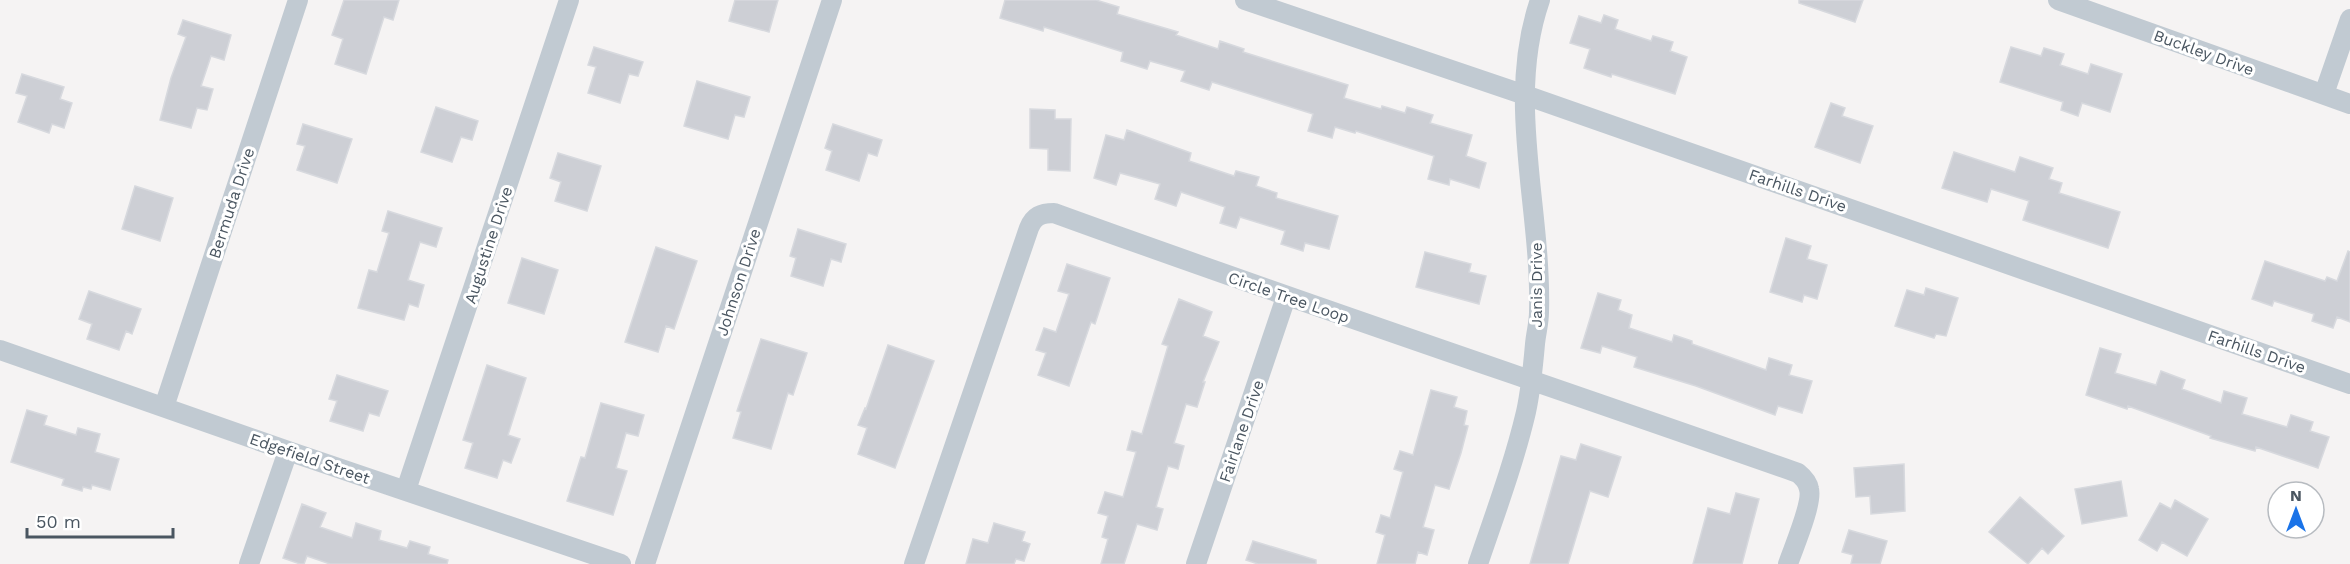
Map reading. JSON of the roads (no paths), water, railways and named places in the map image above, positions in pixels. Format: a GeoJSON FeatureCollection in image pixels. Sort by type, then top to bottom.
{"type":"FeatureCollection","features":[{"type":"Feature","properties":{"kind":"street","name":"Bermuda Drive"},"geometry":{"type":"LineString","coordinates":[[164,406],[298,0]]}},
{"type":"Feature","properties":{"kind":"street","name":"Augustine Drive"},"geometry":{"type":"LineString","coordinates":[[406,490],[569,0]]}},
{"type":"Feature","properties":{"kind":"street","name":"Johnson Drive"},"geometry":{"type":"LineString","coordinates":[[645,564],[832,0]]}},
{"type":"Feature","properties":{"kind":"street","name":"Farhills Drive"},"geometry":{"type":"LineString","coordinates":[[1245,0],[1525,95],[2350,384]]}},
{"type":"Feature","properties":{"kind":"street","name":"Janis Drive"},"geometry":{"type":"LineString","coordinates":[[1478,564],[1514,456],[1532,379],[1539,315],[1539,286],[1534,206],[1526,141],[1525,95],[1526,56],[1540,0]]}},
{"type":"Feature","properties":{"kind":"street","name":"Buckley Drive"},"geometry":{"type":"LineString","coordinates":[[2058,0],[2090,5],[2350,104]]}},
{"type":"Feature","properties":{"kind":"street"},"geometry":{"type":"LineString","coordinates":[[2324,94],[2350,19]]}},
{"type":"Feature","properties":{"kind":"street","name":"Circle Tree Loop"},"geometry":{"type":"LineString","coordinates":[[914,564],[1033,219],[1043,213],[1054,213],[1286,297],[1532,379],[1787,469],[1803,477],[1809,488],[1809,500],[1788,564]]}},
{"type":"Feature","properties":{"kind":"street","name":"Fairlane Drive"},"geometry":{"type":"LineString","coordinates":[[1196,564],[1286,297]]}},
{"type":"Feature","properties":{"kind":"street","name":"Edgefield Street"},"geometry":{"type":"LineString","coordinates":[[0,350],[621,564]]}},
{"type":"Feature","properties":{"kind":"street"},"geometry":{"type":"LineString","coordinates":[[249,564],[288,451]]}}]}
